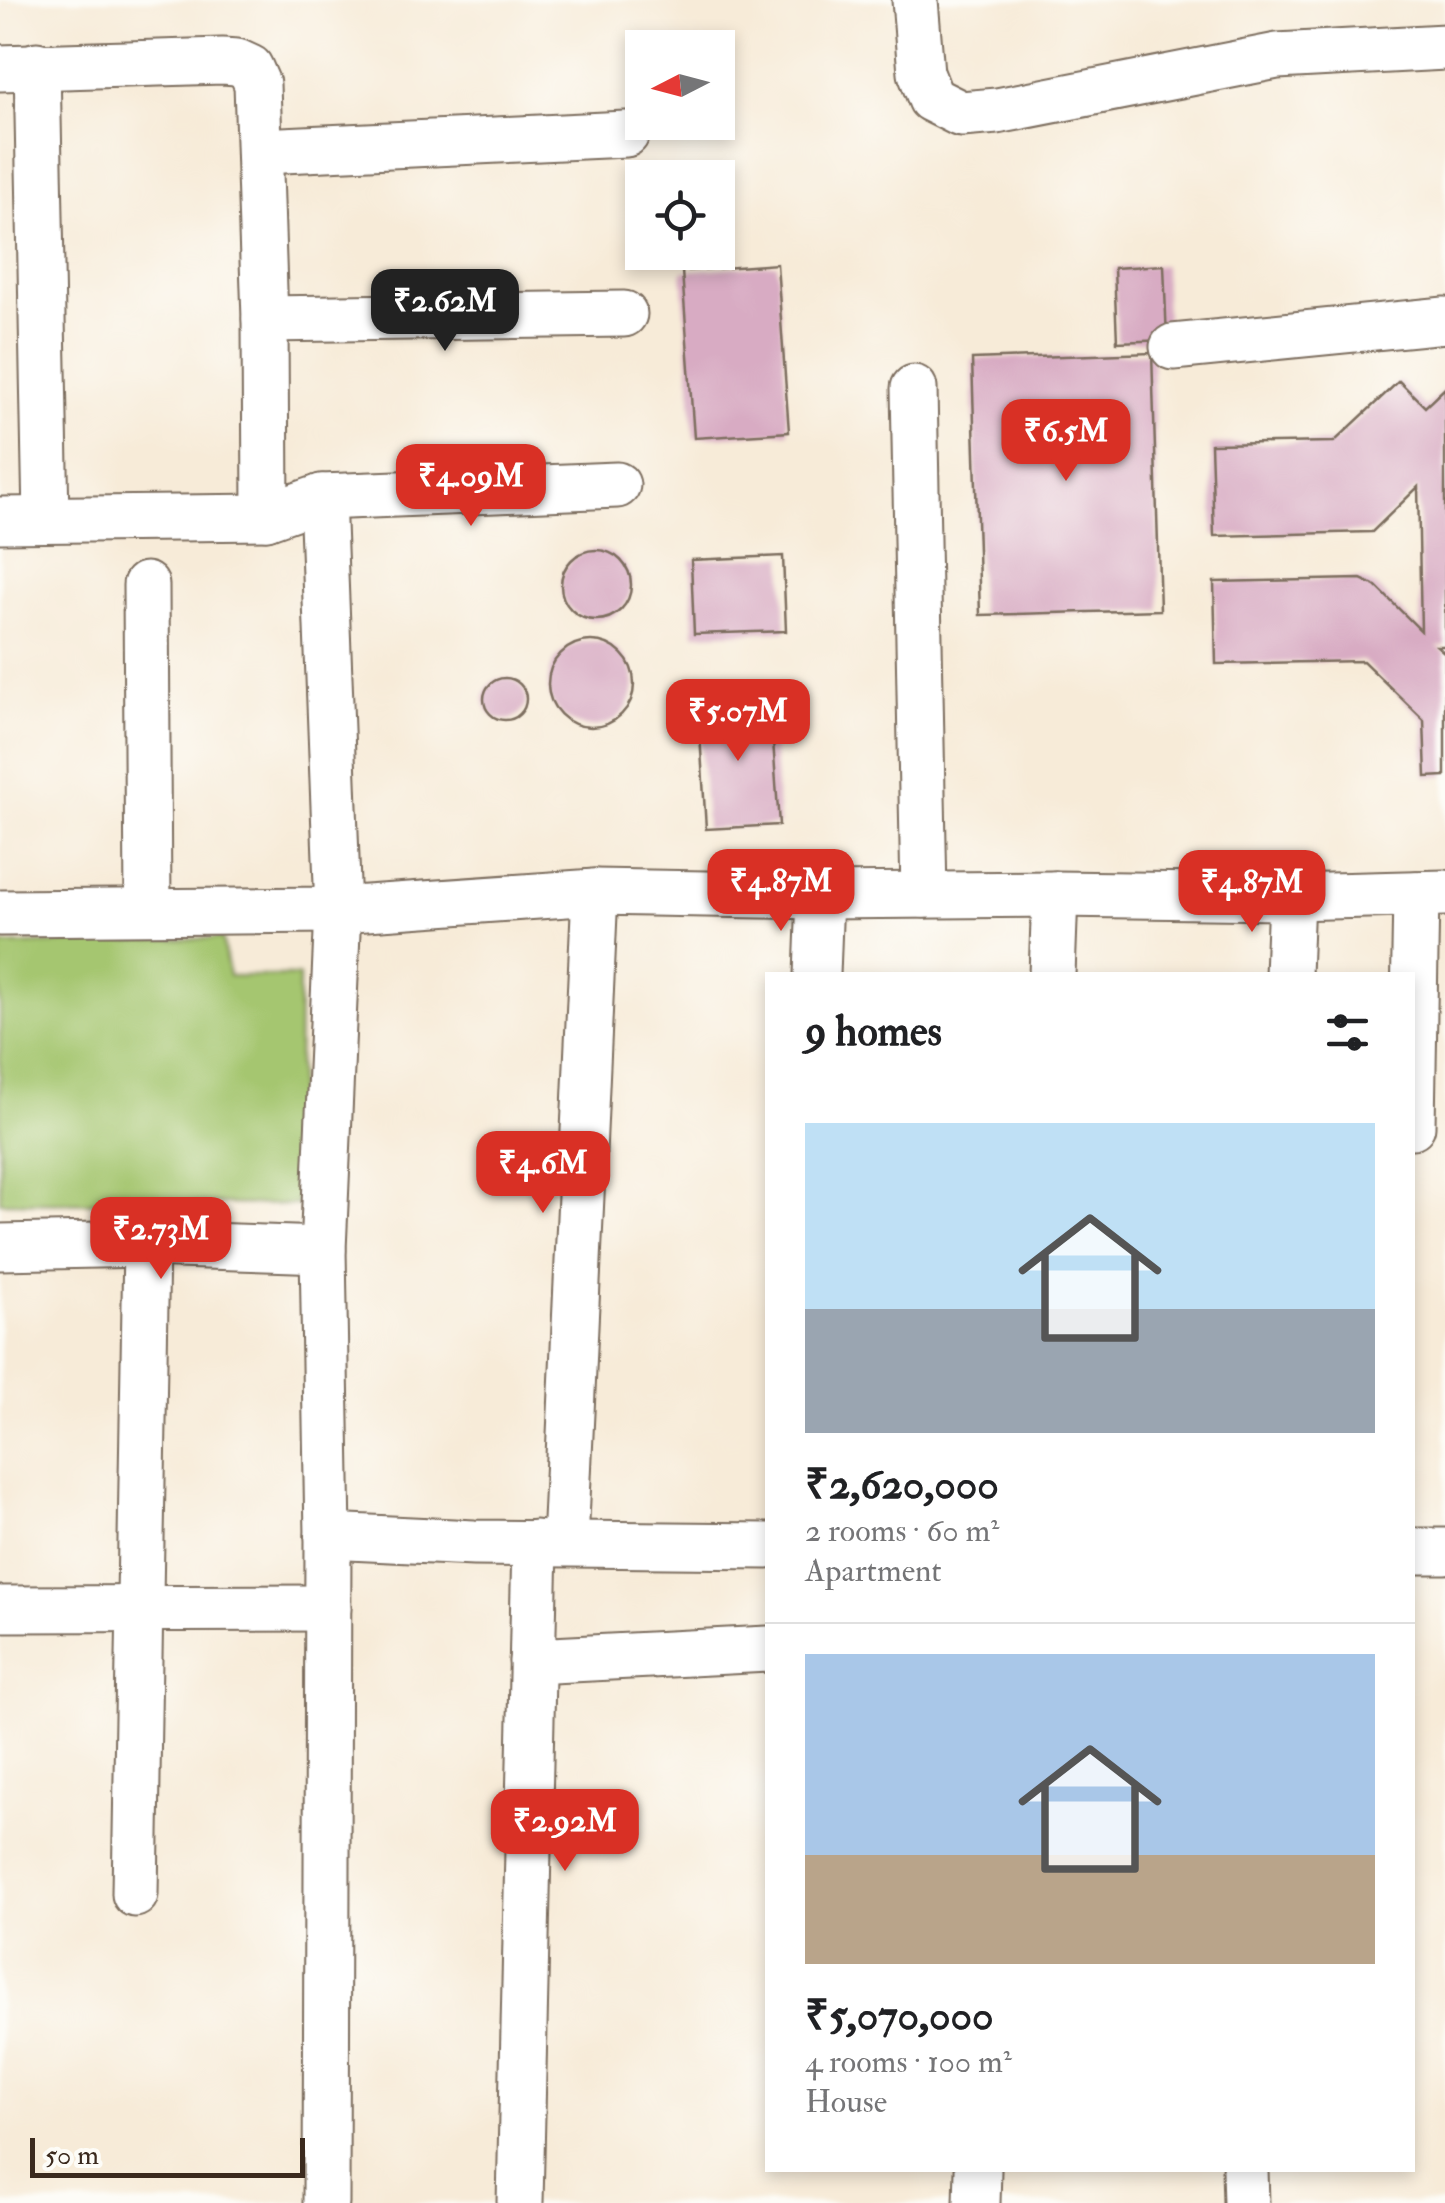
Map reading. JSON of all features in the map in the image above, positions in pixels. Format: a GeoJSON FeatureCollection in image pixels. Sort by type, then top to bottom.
{"type":"FeatureCollection","features":[{"type":"Feature","properties":{"kind":"street"},"geometry":{"type":"LineString","coordinates":[[915,0],[921,72],[931,99],[962,114],[997,111],[1276,56],[1445,48]]}},
{"type":"Feature","properties":{"kind":"street"},"geometry":{"type":"LineString","coordinates":[[46,519],[18,66],[237,62],[250,68],[257,84],[265,319],[266,516]]}},
{"type":"Feature","properties":{"kind":"street"},"geometry":{"type":"LineString","coordinates":[[260,151],[625,134]]}},
{"type":"Feature","properties":{"kind":"street"},"geometry":{"type":"LineString","coordinates":[[265,319],[624,314]]}},
{"type":"Feature","properties":{"kind":"street"},"geometry":{"type":"LineString","coordinates":[[1173,347],[1445,320]]}},
{"type":"Feature","properties":{"kind":"street"},"geometry":{"type":"LineString","coordinates":[[914,388],[924,895]]}},
{"type":"Feature","properties":{"kind":"street"},"geometry":{"type":"LineString","coordinates":[[0,520],[266,516],[322,498],[617,486]]}},
{"type":"Feature","properties":{"kind":"street"},"geometry":{"type":"LineString","coordinates":[[322,498],[338,910],[323,1250],[328,1536],[326,2203]]}},
{"type":"Feature","properties":{"kind":"street"},"geometry":{"type":"LineString","coordinates":[[146,585],[148,910]]}},
{"type":"Feature","properties":{"kind":"street"},"geometry":{"type":"LineString","coordinates":[[520,2203],[532,1661],[550,1543],[595,892]]}},
{"type":"Feature","properties":{"kind":"street"},"geometry":{"type":"LineString","coordinates":[[0,913],[338,910],[595,892],[1291,897],[1430,893],[1415,1087]]}},
{"type":"Feature","properties":{"kind":"street"},"geometry":{"type":"LineString","coordinates":[[1052,972],[1055,894]]}},
{"type":"Feature","properties":{"kind":"street"},"geometry":{"type":"LineString","coordinates":[[817,972],[820,896]]}},
{"type":"Feature","properties":{"kind":"street"},"geometry":{"type":"LineString","coordinates":[[1288,972],[1291,897]]}},
{"type":"Feature","properties":{"kind":"street"},"geometry":{"type":"LineString","coordinates":[[0,1247],[146,1244],[323,1250]]}},
{"type":"Feature","properties":{"kind":"street"},"geometry":{"type":"LineString","coordinates":[[135,1894],[146,1244]]}},
{"type":"Feature","properties":{"kind":"street"},"geometry":{"type":"LineString","coordinates":[[328,1536],[765,1546]]}},
{"type":"Feature","properties":{"kind":"street"},"geometry":{"type":"LineString","coordinates":[[1415,1551],[1445,1551]]}},
{"type":"Feature","properties":{"kind":"street"},"geometry":{"type":"LineString","coordinates":[[0,1609],[328,1608]]}},
{"type":"Feature","properties":{"kind":"street"},"geometry":{"type":"LineString","coordinates":[[532,1661],[765,1649]]}},
{"type":"Feature","properties":{"kind":"street"},"geometry":{"type":"LineString","coordinates":[[977,2203],[978,2172]]}},
{"type":"Feature","properties":{"kind":"street"},"geometry":{"type":"LineString","coordinates":[[1245,2172],[1246,2203]]}},
{"type":"Feature","properties":{"kind":"green space"},"geometry":{"type":"Polygon","coordinates":[[[222,938],[229,976],[299,976],[297,1205],[0,1202],[0,945],[222,938]]]}},
{"type":"Feature","properties":{"kind":"building"},"geometry":{"type":"Polygon","coordinates":[[[777,264],[789,432],[694,438],[682,271],[777,264]]]}},
{"type":"Feature","properties":{"kind":"building"},"geometry":{"type":"Polygon","coordinates":[[[1164,265],[1167,340],[1117,342],[1114,268],[1164,265]]]}},
{"type":"Feature","properties":{"kind":"building"},"geometry":{"type":"Polygon","coordinates":[[[1152,353],[1160,610],[980,615],[972,359],[1152,353]]]}},
{"type":"Feature","properties":{"kind":"building"},"geometry":{"type":"Polygon","coordinates":[[[1399,381],[1425,407],[1445,388],[1445,646],[1437,646],[1445,653],[1445,776],[1426,777],[1424,720],[1363,661],[1216,664],[1214,582],[1361,579],[1376,586],[1421,631],[1418,487],[1372,532],[1214,536],[1211,444],[1334,442],[1399,381]]]}},
{"type":"Feature","properties":{"kind":"building"},"geometry":{"type":"Polygon","coordinates":[[[596,550],[621,560],[631,585],[621,610],[596,620],[571,610],[561,585],[571,560],[596,550]]]}},
{"type":"Feature","properties":{"kind":"building"},"geometry":{"type":"Polygon","coordinates":[[[783,556],[786,631],[694,634],[691,560],[783,556]]]}},
{"type":"Feature","properties":{"kind":"building"},"geometry":{"type":"Polygon","coordinates":[[[591,641],[608,644],[622,653],[631,667],[631,701],[622,715],[608,724],[591,727],[574,724],[560,715],[551,701],[548,684],[551,667],[560,653],[574,644],[591,641]]]}},
{"type":"Feature","properties":{"kind":"building"},"geometry":{"type":"Polygon","coordinates":[[[505,678],[520,684],[526,699],[520,714],[505,720],[490,714],[484,699],[490,684],[505,678]]]}},
{"type":"Feature","properties":{"kind":"building"},"geometry":{"type":"Polygon","coordinates":[[[770,698],[779,825],[706,829],[698,702],[770,698]]]}}]}
